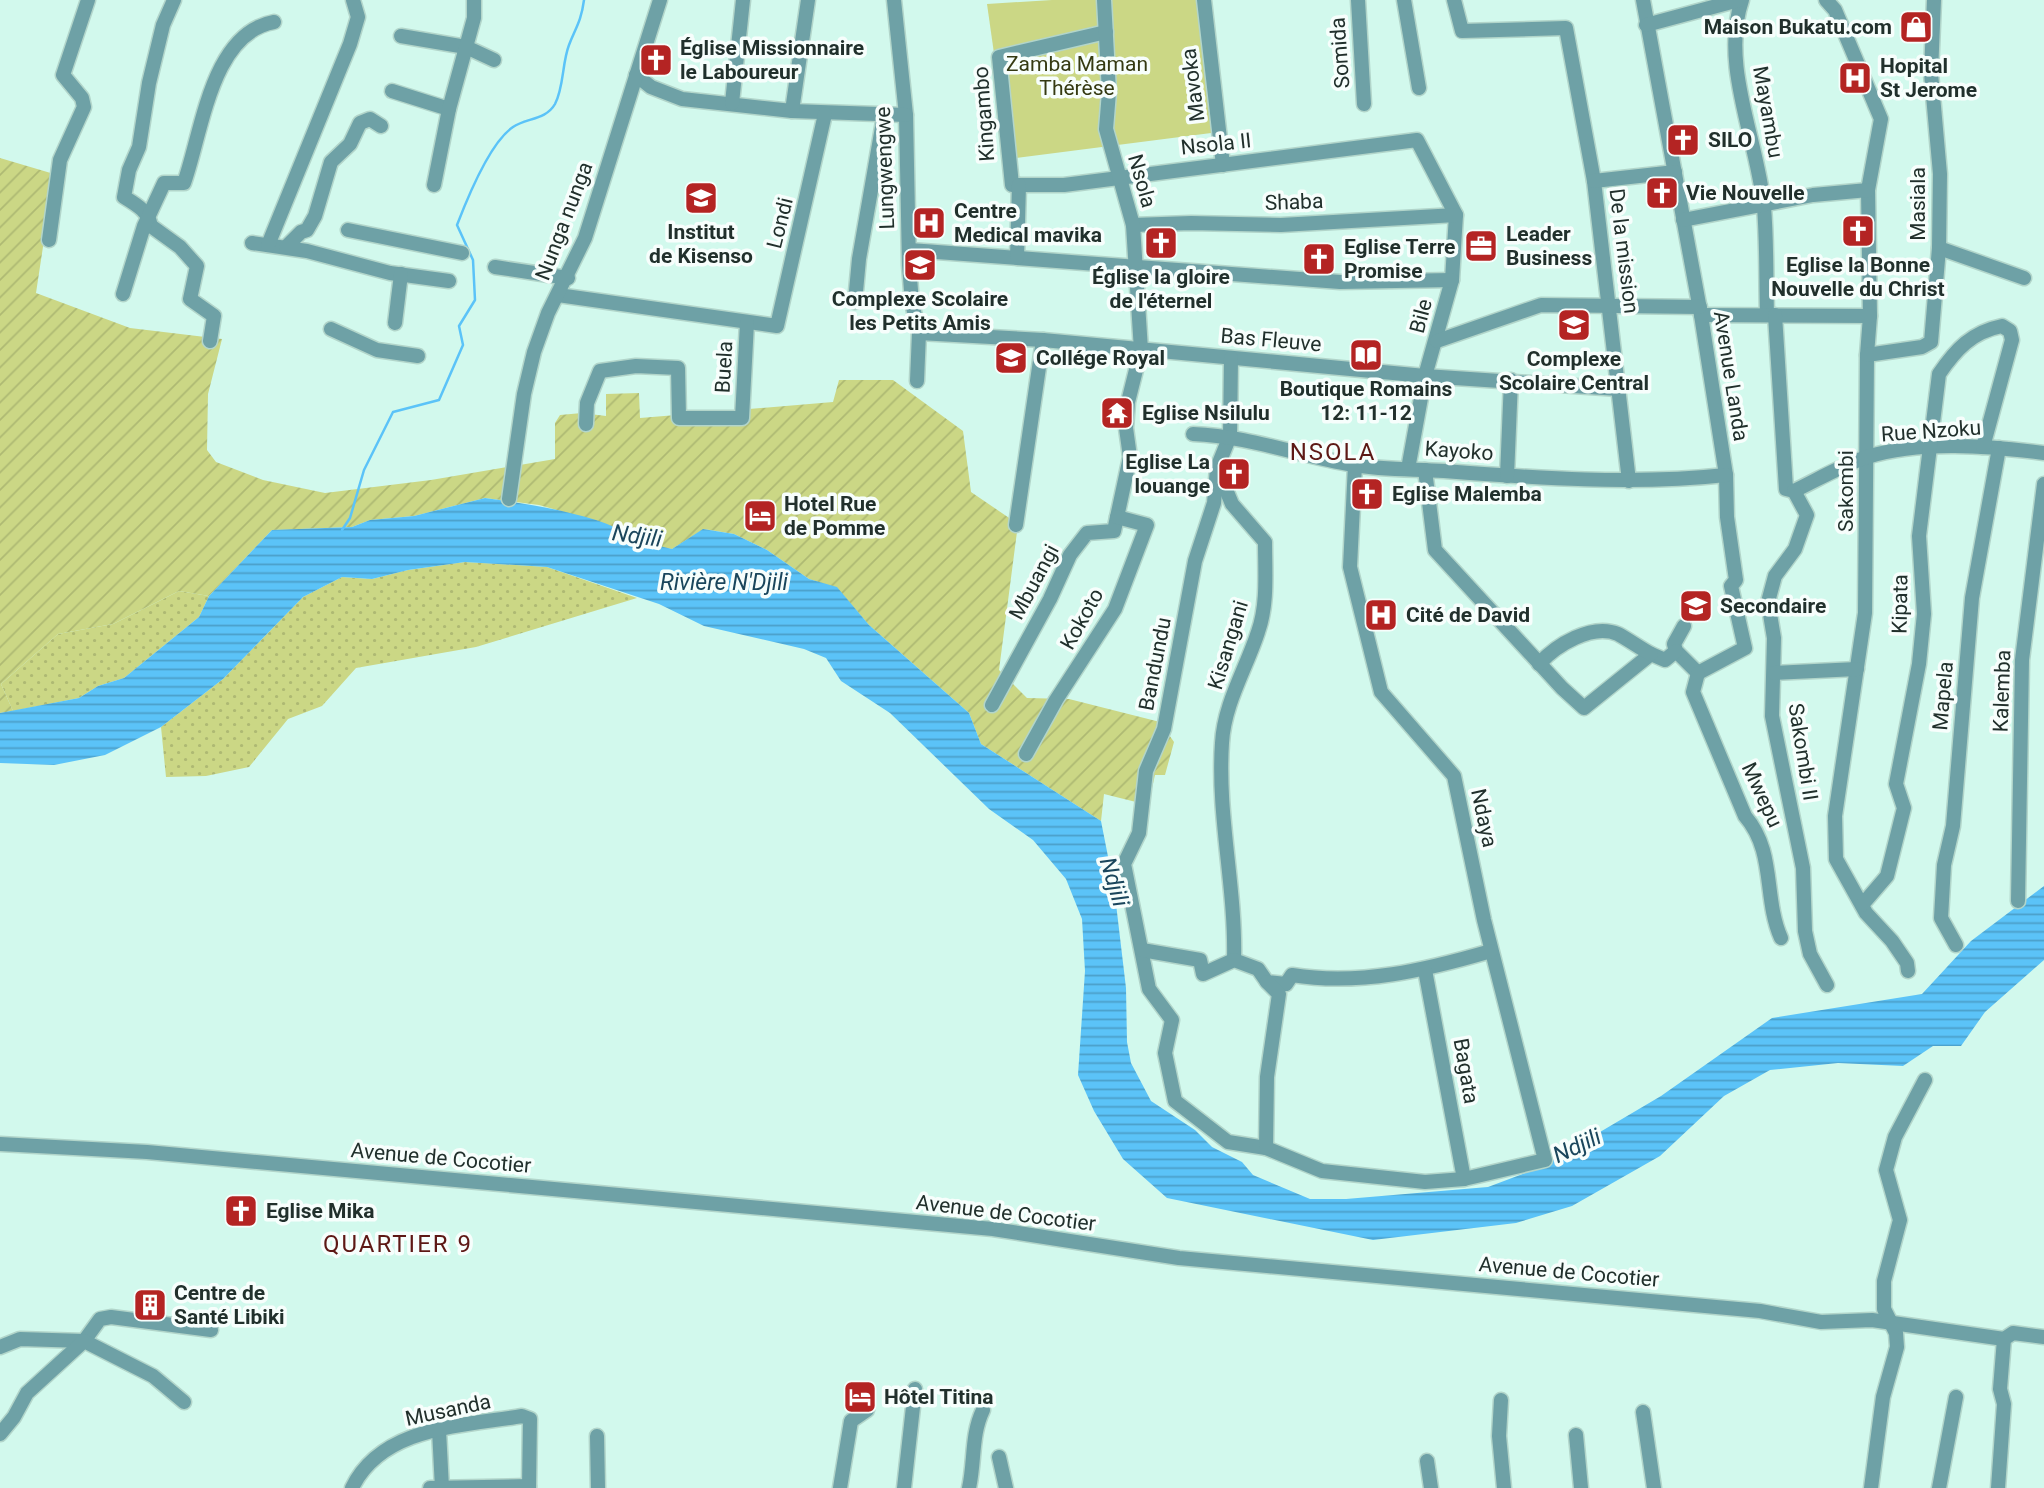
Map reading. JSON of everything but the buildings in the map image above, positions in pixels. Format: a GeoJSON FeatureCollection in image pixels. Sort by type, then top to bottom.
{"type":"FeatureCollection","features":[{"type":"Feature","properties":{"kind":"street"},"geometry":{"type":"LineString","coordinates":[[49,240],[61,160],[83,107],[82,98],[63,75],[88,0]]}},
{"type":"Feature","properties":{"kind":"street"},"geometry":{"type":"LineString","coordinates":[[174,0],[163,25],[149,83],[139,147],[129,170],[124,197],[149,217],[151,226],[180,247],[197,266],[190,299],[214,316],[210,341]]}},
{"type":"Feature","properties":{"kind":"street"},"geometry":{"type":"LineString","coordinates":[[268,245],[350,44],[358,17],[353,0]]}},
{"type":"Feature","properties":{"kind":"street"},"geometry":{"type":"LineString","coordinates":[[434,185],[449,109],[474,15],[474,0]]}},
{"type":"Feature","properties":{"kind":"street","name":"Nunga nunga"},"geometry":{"type":"LineString","coordinates":[[509,499],[531,364],[548,313],[568,278],[584,238],[660,0]]}},
{"type":"Feature","properties":{"kind":"street"},"geometry":{"type":"LineString","coordinates":[[732,103],[743,0]]}},
{"type":"Feature","properties":{"kind":"street"},"geometry":{"type":"LineString","coordinates":[[792,111],[808,0]]}},
{"type":"Feature","properties":{"kind":"street","name":"Lungwengwe"},"geometry":{"type":"LineString","coordinates":[[894,0],[905,115],[912,303],[919,333],[917,381]]}},
{"type":"Feature","properties":{"kind":"street","name":"Nsola"},"geometry":{"type":"LineString","coordinates":[[1104,0],[1109,92],[1106,129],[1133,225],[1133,267],[1141,350],[1128,402],[1126,428],[1130,457],[1117,517]]}},
{"type":"Feature","properties":{"kind":"street","name":"Mavoka"},"geometry":{"type":"LineString","coordinates":[[1203,0],[1223,165]]}},
{"type":"Feature","properties":{"kind":"street","name":"Somida"},"geometry":{"type":"LineString","coordinates":[[1358,0],[1364,104]]}},
{"type":"Feature","properties":{"kind":"street"},"geometry":{"type":"LineString","coordinates":[[1404,0],[1419,88]]}},
{"type":"Feature","properties":{"kind":"street","name":"De la mission"},"geometry":{"type":"LineString","coordinates":[[1454,0],[1462,32],[1566,28],[1594,181],[1629,481]]}},
{"type":"Feature","properties":{"kind":"street","name":"Avenue Landa"},"geometry":{"type":"LineString","coordinates":[[1643,0],[1701,311],[1726,475],[1727,517],[1736,580],[1731,586],[1745,648],[1698,673]]}},
{"type":"Feature","properties":{"kind":"street"},"geometry":{"type":"LineString","coordinates":[[1646,25],[1740,0]]}},
{"type":"Feature","properties":{"kind":"street","name":"Mayambu"},"geometry":{"type":"LineString","coordinates":[[1740,0],[1734,23],[1742,104],[1764,205],[1771,315],[1790,490]]}},
{"type":"Feature","properties":{"kind":"street","name":"Sakombi"},"geometry":{"type":"LineString","coordinates":[[1826,0],[1835,10],[1880,112],[1868,190],[1870,316],[1867,355],[1865,613],[1835,816],[1836,859],[1862,905],[1907,963],[1908,971]]}},
{"type":"Feature","properties":{"kind":"street","name":"Masiala"},"geometry":{"type":"LineString","coordinates":[[1867,355],[1922,347],[1931,342],[1939,248],[1940,174],[1931,73],[1934,0]]}},
{"type":"Feature","properties":{"kind":"street"},"geometry":{"type":"LineString","coordinates":[[123,294],[149,217],[164,183],[184,183],[202,115],[231,51],[243,34],[257,24],[274,22]]}},
{"type":"Feature","properties":{"kind":"street","name":"Kingambo"},"geometry":{"type":"LineString","coordinates":[[1019,186],[1012,184],[999,57],[1106,32]]}},
{"type":"Feature","properties":{"kind":"street"},"geometry":{"type":"LineString","coordinates":[[401,36],[466,47],[494,60]]}},
{"type":"Feature","properties":{"kind":"street"},"geometry":{"type":"LineString","coordinates":[[636,75],[651,87],[680,99],[825,114],[905,115]]}},
{"type":"Feature","properties":{"kind":"street"},"geometry":{"type":"LineString","coordinates":[[392,91],[449,109]]}},
{"type":"Feature","properties":{"kind":"street","name":"Londi"},"geometry":{"type":"LineString","coordinates":[[755,323],[773,327],[778,325],[825,114]]}},
{"type":"Feature","properties":{"kind":"street"},"geometry":{"type":"LineString","coordinates":[[855,302],[859,259],[884,116]]}},
{"type":"Feature","properties":{"kind":"street"},"geometry":{"type":"LineString","coordinates":[[286,247],[310,226],[331,162],[349,145],[357,127],[370,119],[381,126]]}},
{"type":"Feature","properties":{"kind":"street","name":"Nsola II"},"geometry":{"type":"LineString","coordinates":[[1019,186],[1064,185],[1417,140],[1456,215]]}},
{"type":"Feature","properties":{"kind":"street"},"geometry":{"type":"LineString","coordinates":[[1594,181],[1675,172]]}},
{"type":"Feature","properties":{"kind":"street"},"geometry":{"type":"LineString","coordinates":[[1017,258],[1019,186]]}},
{"type":"Feature","properties":{"kind":"street"},"geometry":{"type":"LineString","coordinates":[[1683,220],[1813,195],[1868,190]]}},
{"type":"Feature","properties":{"kind":"street","name":"Shaba"},"geometry":{"type":"LineString","coordinates":[[1133,225],[1281,225],[1456,215]]}},
{"type":"Feature","properties":{"kind":"street","name":"Bile"},"geometry":{"type":"LineString","coordinates":[[1408,469],[1425,376],[1452,280],[1456,215]]}},
{"type":"Feature","properties":{"kind":"street"},"geometry":{"type":"LineString","coordinates":[[348,230],[462,253]]}},
{"type":"Feature","properties":{"kind":"street"},"geometry":{"type":"LineString","coordinates":[[252,243],[286,247],[401,274],[449,281]]}},
{"type":"Feature","properties":{"kind":"street"},"geometry":{"type":"LineString","coordinates":[[1939,248],[2024,278]]}},
{"type":"Feature","properties":{"kind":"street"},"geometry":{"type":"LineString","coordinates":[[910,250],[1339,282],[1452,280]]}},
{"type":"Feature","properties":{"kind":"street"},"geometry":{"type":"LineString","coordinates":[[495,267],[568,278]]}},
{"type":"Feature","properties":{"kind":"street"},"geometry":{"type":"LineString","coordinates":[[395,323],[401,274]]}},
{"type":"Feature","properties":{"kind":"street"},"geometry":{"type":"LineString","coordinates":[[558,295],[755,323]]}},
{"type":"Feature","properties":{"kind":"street"},"geometry":{"type":"LineString","coordinates":[[1437,341],[1541,305],[1610,304],[1771,315],[1870,316]]}},
{"type":"Feature","properties":{"kind":"street","name":"Buela"},"geometry":{"type":"LineString","coordinates":[[586,424],[587,403],[600,371],[636,366],[678,368],[679,418],[742,418],[755,323]]}},
{"type":"Feature","properties":{"kind":"street","name":"Kipata"},"geometry":{"type":"LineString","coordinates":[[1862,905],[1887,876],[1904,808],[1896,783],[1920,652],[1924,614],[1919,536],[1939,374],[1950,358],[1975,334],[2002,327],[2010,331],[2012,340],[1983,447]]}},
{"type":"Feature","properties":{"kind":"street"},"geometry":{"type":"LineString","coordinates":[[331,329],[377,349],[418,356]]}},
{"type":"Feature","properties":{"kind":"street","name":"Bas Fleuve"},"geometry":{"type":"LineString","coordinates":[[919,333],[1043,340],[1425,376],[1619,389]]}},
{"type":"Feature","properties":{"kind":"street","name":"Mbuangi"},"geometry":{"type":"LineString","coordinates":[[1016,525],[1043,340]]}},
{"type":"Feature","properties":{"kind":"street"},"geometry":{"type":"LineString","coordinates":[[1217,468],[1230,436],[1231,358]]}},
{"type":"Feature","properties":{"kind":"street"},"geometry":{"type":"LineString","coordinates":[[1507,476],[1511,380]]}},
{"type":"Feature","properties":{"kind":"street","name":"Kayoko"},"geometry":{"type":"LineString","coordinates":[[1193,434],[1230,436],[1355,465],[1507,476],[1611,478],[1629,481],[1726,475]]}},
{"type":"Feature","properties":{"kind":"street","name":"Rue Nzoku"},"geometry":{"type":"LineString","coordinates":[[1790,490],[1868,457],[1930,447],[1983,447],[2044,453]]}},
{"type":"Feature","properties":{"kind":"street","name":"Mapela"},"geometry":{"type":"LineString","coordinates":[[1956,945],[1941,918],[1943,874],[1953,826],[1972,598],[1998,448]]}},
{"type":"Feature","properties":{"kind":"street","name":"Ndaya"},"geometry":{"type":"LineString","coordinates":[[1355,465],[1350,567],[1381,692],[1454,776],[1491,951],[1545,1160],[1464,1179]]}},
{"type":"Feature","properties":{"kind":"street","name":"Bandundu"},"geometry":{"type":"LineString","coordinates":[[1142,950],[1124,864],[1139,833],[1146,771],[1164,729],[1195,561],[1214,503],[1217,468]]}},
{"type":"Feature","properties":{"kind":"street","name":"Kisangani"},"geometry":{"type":"LineString","coordinates":[[1217,468],[1232,504],[1265,542],[1265,598],[1258,632],[1239,676],[1222,741],[1223,803],[1235,922],[1234,960]]}},
{"type":"Feature","properties":{"kind":"street"},"geometry":{"type":"LineString","coordinates":[[1425,470],[1435,550],[1539,664],[1584,708],[1651,654]]}},
{"type":"Feature","properties":{"kind":"street","name":"Kalemba"},"geometry":{"type":"LineString","coordinates":[[2018,901],[2022,660],[2044,484]]}},
{"type":"Feature","properties":{"kind":"street","name":"Sakombi II"},"geometry":{"type":"LineString","coordinates":[[1790,490],[1807,515],[1796,549],[1775,576],[1769,602],[1774,638],[1772,716],[1803,868],[1805,931],[1810,954],[1827,985]]}},
{"type":"Feature","properties":{"kind":"street","name":"Mbuangi"},"geometry":{"type":"LineString","coordinates":[[992,705],[1050,599],[1070,555],[1087,533],[1114,531],[1117,517]]}},
{"type":"Feature","properties":{"kind":"street","name":"Kokoto"},"geometry":{"type":"LineString","coordinates":[[1026,754],[1056,700],[1115,609],[1147,525],[1117,517]]}},
{"type":"Feature","properties":{"kind":"street"},"geometry":{"type":"LineString","coordinates":[[1684,626],[1674,643],[1676,652],[1698,673]]}},
{"type":"Feature","properties":{"kind":"street"},"geometry":{"type":"LineString","coordinates":[[1539,664],[1574,638],[1604,631],[1618,634],[1665,660],[1676,652]]}},
{"type":"Feature","properties":{"kind":"street"},"geometry":{"type":"LineString","coordinates":[[1773,673],[1857,669]]}},
{"type":"Feature","properties":{"kind":"street","name":"Mwepu"},"geometry":{"type":"LineString","coordinates":[[1698,673],[1693,692],[1745,816],[1758,831],[1769,866],[1771,915],[1781,938]]}},
{"type":"Feature","properties":{"kind":"street"},"geometry":{"type":"LineString","coordinates":[[1266,1148],[1267,1077],[1279,993],[1258,969],[1234,960],[1202,974],[1200,960],[1142,950],[1149,989],[1172,1020],[1165,1053],[1175,1101],[1228,1142],[1266,1148],[1322,1171],[1425,1182],[1464,1179]]}},
{"type":"Feature","properties":{"kind":"street"},"geometry":{"type":"LineString","coordinates":[[1267,982],[1286,984],[1292,975],[1324,980],[1425,970],[1491,951]]}},
{"type":"Feature","properties":{"kind":"street","name":"Bagata"},"geometry":{"type":"LineString","coordinates":[[1425,970],[1464,1179]]}},
{"type":"Feature","properties":{"kind":"street"},"geometry":{"type":"LineString","coordinates":[[1871,1488],[1883,1396],[1897,1347],[1896,1333],[1884,1309],[1884,1281],[1900,1220],[1886,1170],[1895,1137],[1925,1080]]}},
{"type":"Feature","properties":{"kind":"street","name":"Avenue de Cocotier"},"geometry":{"type":"LineString","coordinates":[[0,1144],[147,1152],[292,1168],[390,1173],[705,1205],[993,1229],[1179,1258],[1760,1311],[1821,1321],[1851,1319],[2004,1339],[2013,1334],[2044,1337]]}},
{"type":"Feature","properties":{"kind":"street"},"geometry":{"type":"LineString","coordinates":[[0,1433],[14,1417],[27,1393],[84,1341],[100,1319],[111,1317],[211,1330]]}},
{"type":"Feature","properties":{"kind":"street"},"geometry":{"type":"LineString","coordinates":[[0,1347],[20,1339],[84,1341],[153,1376],[184,1402]]}},
{"type":"Feature","properties":{"kind":"street"},"geometry":{"type":"LineString","coordinates":[[1998,1488],[2004,1339]]}},
{"type":"Feature","properties":{"kind":"street"},"geometry":{"type":"LineString","coordinates":[[904,1488],[915,1390]]}},
{"type":"Feature","properties":{"kind":"street"},"geometry":{"type":"LineString","coordinates":[[1940,1488],[1956,1397]]}},
{"type":"Feature","properties":{"kind":"street"},"geometry":{"type":"LineString","coordinates":[[1501,1401],[1499,1436],[1504,1488]]}},
{"type":"Feature","properties":{"kind":"street"},"geometry":{"type":"LineString","coordinates":[[840,1488],[851,1422],[867,1410]]}},
{"type":"Feature","properties":{"kind":"street"},"geometry":{"type":"LineString","coordinates":[[969,1488],[974,1466],[973,1438],[983,1410]]}},
{"type":"Feature","properties":{"kind":"street"},"geometry":{"type":"LineString","coordinates":[[1643,1412],[1654,1488]]}},
{"type":"Feature","properties":{"kind":"street","name":"Musanda"},"geometry":{"type":"LineString","coordinates":[[352,1488],[371,1460],[400,1441],[439,1430],[522,1416],[530,1419],[529,1487]]}},
{"type":"Feature","properties":{"kind":"street"},"geometry":{"type":"LineString","coordinates":[[439,1430],[438,1488],[529,1487]]}},
{"type":"Feature","properties":{"kind":"street"},"geometry":{"type":"LineString","coordinates":[[1576,1435],[1581,1488]]}},
{"type":"Feature","properties":{"kind":"street"},"geometry":{"type":"LineString","coordinates":[[597,1436],[598,1488]]}},
{"type":"Feature","properties":{"kind":"street"},"geometry":{"type":"LineString","coordinates":[[999,1457],[1006,1488]]}},
{"type":"Feature","properties":{"kind":"street"},"geometry":{"type":"LineString","coordinates":[[1427,1461],[1431,1488]]}},
{"type":"Feature","properties":{"kind":"green space","name":"Zamba Maman Thérèse"},"geometry":{"type":"Polygon","coordinates":[[[1052,0],[1202,0],[1219,132],[1009,159],[987,4],[1052,0]]]}},
{"type":"Feature","properties":{"kind":"green space"},"geometry":{"type":"Polygon","coordinates":[[[0,158],[54,174],[36,293],[130,328],[222,339],[208,394],[207,450],[216,462],[263,480],[325,493],[431,480],[555,459],[555,423],[560,415],[582,413],[606,416],[606,394],[639,393],[640,418],[833,402],[839,380],[893,380],[963,431],[971,492],[1018,524],[999,670],[1027,698],[1069,699],[1160,722],[1174,742],[1165,775],[1155,775],[1148,805],[1104,794],[1101,821],[981,744],[969,713],[869,625],[837,588],[809,579],[767,550],[734,534],[704,529],[672,549],[650,545],[596,521],[539,505],[485,498],[414,516],[370,520],[352,527],[272,530],[209,596],[179,591],[113,624],[58,634],[1,684],[13,711],[0,713],[0,158]]]}},
{"type":"Feature","properties":{"kind":"green space"},"geometry":{"type":"Polygon","coordinates":[[[465,562],[547,567],[637,598],[476,647],[356,668],[322,706],[288,719],[249,767],[206,776],[166,777],[161,727],[223,679],[303,597],[342,577],[372,579],[408,570],[465,562]]]}},
{"type":"Feature","properties":{"kind":"green space"},"geometry":{"type":"Polygon","coordinates":[[[179,591],[209,596],[199,617],[124,678],[98,686],[79,698],[13,711],[1,684],[58,634],[113,624],[179,591]]]}},
{"type":"Feature","properties":{"kind":"water","name":"Rivière N'Djili"},"geometry":{"type":"Polygon","coordinates":[[[485,498],[582,516],[672,549],[703,529],[734,534],[767,550],[809,579],[837,587],[869,625],[969,713],[981,744],[1101,821],[1114,887],[1126,988],[1127,1042],[1131,1063],[1151,1101],[1195,1130],[1212,1147],[1242,1162],[1253,1175],[1310,1199],[1346,1199],[1488,1187],[1539,1168],[1661,1096],[1772,1018],[1922,994],[1971,941],[2044,886],[2044,960],[1985,1012],[1961,1046],[1933,1046],[1903,1066],[1838,1063],[1770,1070],[1724,1096],[1660,1156],[1572,1206],[1516,1223],[1373,1240],[1167,1198],[1123,1159],[1094,1111],[1078,1075],[1085,971],[1082,919],[1066,879],[1033,840],[989,809],[890,713],[841,681],[826,658],[804,649],[704,626],[659,604],[547,567],[465,562],[408,570],[372,579],[342,577],[303,597],[223,679],[161,727],[105,755],[54,765],[0,763],[0,713],[79,698],[98,686],[124,678],[199,617],[209,596],[272,530],[352,527],[370,520],[414,516],[485,498]]]}},
{"type":"Feature","properties":{"kind":"waterway"},"geometry":{"type":"LineString","coordinates":[[342,530],[350,518],[364,470],[393,412],[439,400],[463,345],[459,326],[475,300],[473,260],[457,225],[487,158],[504,135],[518,124],[546,113],[555,104],[567,52],[580,19],[584,0]]}},
{"type":"Feature","properties":{"kind":"place","name":"Maison Bukatu.com"},"geometry":{"type":"Point","coordinates":[1916,27]}},
{"type":"Feature","properties":{"kind":"place","name":"Église Missionnaire le Laboureur"},"geometry":{"type":"Point","coordinates":[656,60]}},
{"type":"Feature","properties":{"kind":"place","name":"Hopital St Jerome"},"geometry":{"type":"Point","coordinates":[1855,78]}},
{"type":"Feature","properties":{"kind":"place","name":"SILO"},"geometry":{"type":"Point","coordinates":[1683,140]}},
{"type":"Feature","properties":{"kind":"place","name":"Vie Nouvelle"},"geometry":{"type":"Point","coordinates":[1662,193]}},
{"type":"Feature","properties":{"kind":"place","name":"Institut de Kisenso"},"geometry":{"type":"Point","coordinates":[701,198]}},
{"type":"Feature","properties":{"kind":"place","name":"Centre Medical mavika"},"geometry":{"type":"Point","coordinates":[929,223]}},
{"type":"Feature","properties":{"kind":"place","name":"Eglise la Bonne Nouvelle du Christ"},"geometry":{"type":"Point","coordinates":[1858,231]}},
{"type":"Feature","properties":{"kind":"place","name":"Église la gloire de l'éternel"},"geometry":{"type":"Point","coordinates":[1161,243]}},
{"type":"Feature","properties":{"kind":"place","name":"Leader Business"},"geometry":{"type":"Point","coordinates":[1481,246]}},
{"type":"Feature","properties":{"kind":"place","name":"Eglise Terre Promise"},"geometry":{"type":"Point","coordinates":[1319,259]}},
{"type":"Feature","properties":{"kind":"place","name":"Complexe Scolaire les Petits Amis"},"geometry":{"type":"Point","coordinates":[920,265]}},
{"type":"Feature","properties":{"kind":"place","name":"Complexe Scolaire Central"},"geometry":{"type":"Point","coordinates":[1574,325]}},
{"type":"Feature","properties":{"kind":"place","name":"Boutique Romains 12: 11-12"},"geometry":{"type":"Point","coordinates":[1366,355]}},
{"type":"Feature","properties":{"kind":"place","name":"Collége Royal"},"geometry":{"type":"Point","coordinates":[1011,358]}},
{"type":"Feature","properties":{"kind":"place","name":"Eglise Nsilulu"},"geometry":{"type":"Point","coordinates":[1117,413]}},
{"type":"Feature","properties":{"kind":"place","name":"Eglise La louange"},"geometry":{"type":"Point","coordinates":[1234,474]}},
{"type":"Feature","properties":{"kind":"place","name":"Eglise Malemba"},"geometry":{"type":"Point","coordinates":[1367,494]}},
{"type":"Feature","properties":{"kind":"place","name":"Hotel Rue de Pomme"},"geometry":{"type":"Point","coordinates":[760,516]}},
{"type":"Feature","properties":{"kind":"place","name":"Secondaire"},"geometry":{"type":"Point","coordinates":[1696,606]}},
{"type":"Feature","properties":{"kind":"place","name":"Cité de David"},"geometry":{"type":"Point","coordinates":[1381,615]}},
{"type":"Feature","properties":{"kind":"place","name":"Eglise Mika"},"geometry":{"type":"Point","coordinates":[241,1211]}},
{"type":"Feature","properties":{"kind":"place","name":"Centre de Santé Libiki"},"geometry":{"type":"Point","coordinates":[150,1305]}},
{"type":"Feature","properties":{"kind":"place","name":"Hôtel Titina"},"geometry":{"type":"Point","coordinates":[860,1397]}},
{"type":"Feature","properties":{"kind":"district","name":"NSOLA"},"geometry":{"type":"Point","coordinates":[1333,452]}},
{"type":"Feature","properties":{"kind":"district","name":"QUARTIER 9"},"geometry":{"type":"Point","coordinates":[398,1244]}},
{"type":"Feature","properties":{"kind":"water label","name":"Ndjili"},"geometry":{"type":"Point","coordinates":[637,536]}},
{"type":"Feature","properties":{"kind":"water label","name":"Ndjili"},"geometry":{"type":"Point","coordinates":[1114,882]}},
{"type":"Feature","properties":{"kind":"water label","name":"Ndjili"},"geometry":{"type":"Point","coordinates":[1577,1146]}}]}
